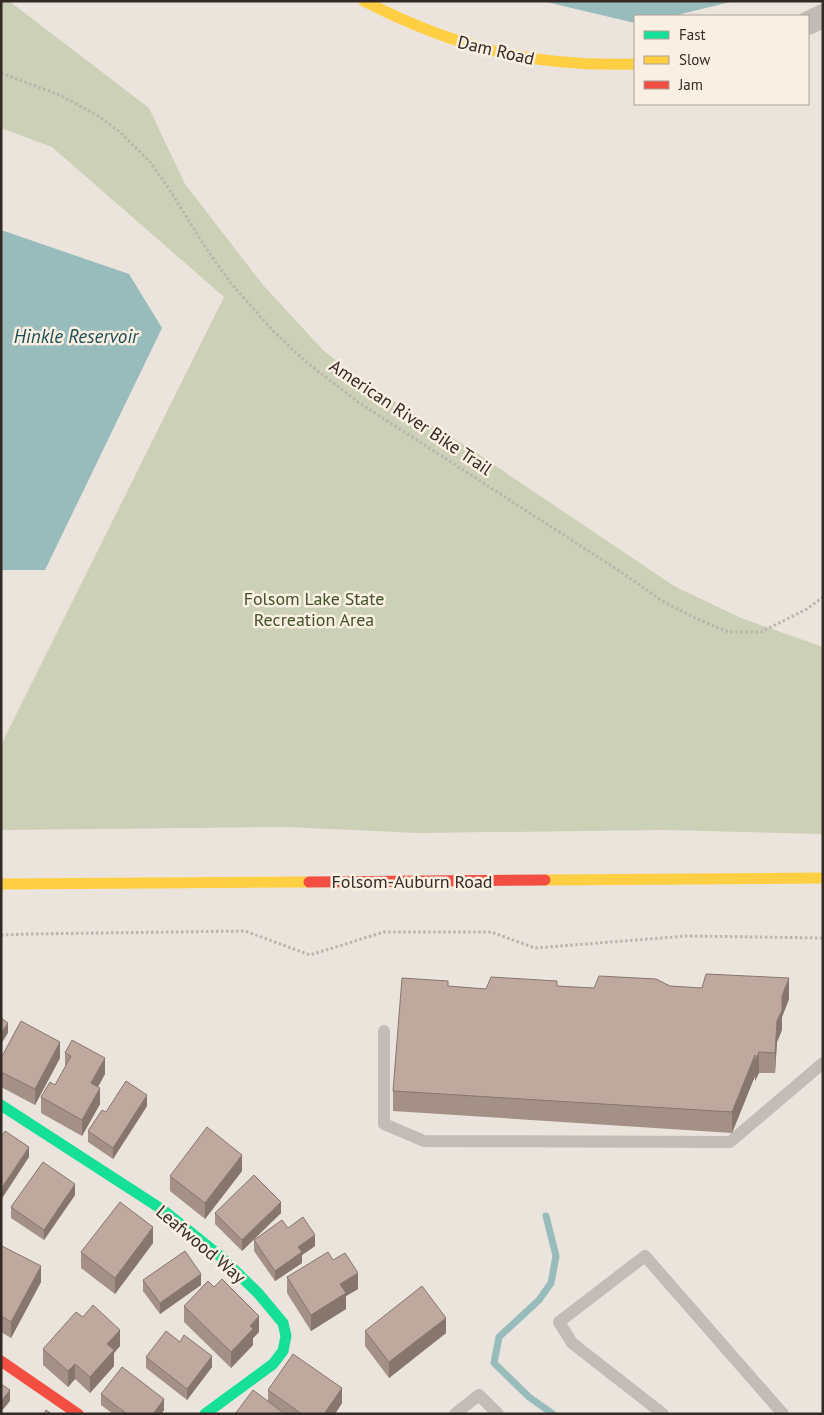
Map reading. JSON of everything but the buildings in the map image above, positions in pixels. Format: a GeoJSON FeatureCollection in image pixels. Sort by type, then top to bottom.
{"type":"FeatureCollection","features":[{"type":"Feature","properties":{"kind":"street","name":"Dam Road"},"geometry":{"type":"LineString","coordinates":[[364,1],[392,17],[429,32],[486,50],[565,64],[634,64]]}},
{"type":"Feature","properties":{"kind":"street"},"geometry":{"type":"LineString","coordinates":[[809,23],[823,16]]}},
{"type":"Feature","properties":{"kind":"street","name":"Folsom-Auburn Road"},"geometry":{"type":"LineString","coordinates":[[1,884],[823,878]]}},
{"type":"Feature","properties":{"kind":"street","name":"Leafwood Way"},"geometry":{"type":"LineString","coordinates":[[1,1105],[163,1210],[220,1256],[258,1293],[282,1323],[286,1336],[283,1352],[273,1364],[205,1414]]}},
{"type":"Feature","properties":{"kind":"street"},"geometry":{"type":"LineString","coordinates":[[1,1361],[78,1414]]}},
{"type":"Feature","properties":{"kind":"lane"},"geometry":{"type":"LineString","coordinates":[[384,1031],[384,1124],[424,1141],[730,1142],[823,1063]]}},
{"type":"Feature","properties":{"kind":"lane"},"geometry":{"type":"LineString","coordinates":[[663,1414],[572,1343],[559,1322],[645,1256],[783,1414]]}},
{"type":"Feature","properties":{"kind":"lane"},"geometry":{"type":"LineString","coordinates":[[455,1414],[479,1395],[498,1414]]}},
{"type":"Feature","properties":{"kind":"path","name":"American River Bike Trail"},"geometry":{"type":"LineString","coordinates":[[1,73],[62,96],[98,116],[120,132],[150,162],[230,281],[274,331],[306,361],[358,402],[612,566],[664,602],[728,632],[761,632],[807,609],[823,597]]}},
{"type":"Feature","properties":{"kind":"path"},"geometry":{"type":"LineString","coordinates":[[1,936],[245,931],[310,955],[384,932],[491,932],[535,948],[687,936],[823,938]]}},
{"type":"Feature","properties":{"kind":"green space","name":"Folsom Lake State Recreation Area"},"geometry":{"type":"Polygon","coordinates":[[[1,1],[9,1],[149,108],[185,184],[263,285],[323,350],[363,382],[472,450],[674,586],[741,618],[823,647],[823,834],[663,830],[418,833],[287,827],[1,830],[1,745],[224,297],[52,147],[1,128],[1,1]]]}},
{"type":"Feature","properties":{"kind":"water"},"geometry":{"type":"Polygon","coordinates":[[[542,1],[734,1],[677,15],[634,15],[634,23],[542,1]]]}},
{"type":"Feature","properties":{"kind":"water","name":"Hinkle Reservoir"},"geometry":{"type":"Polygon","coordinates":[[[1,230],[129,274],[162,328],[45,570],[1,570],[1,230]]]}},
{"type":"Feature","properties":{"kind":"waterway"},"geometry":{"type":"LineString","coordinates":[[546,1216],[556,1256],[551,1283],[539,1300],[499,1337],[494,1363],[529,1397],[553,1414]]}},
{"type":"Feature","properties":{"kind":"traffic: fast"},"geometry":{"type":"LineString","coordinates":[[1,1105],[163,1210],[220,1256],[258,1293],[283,1323],[286,1336],[283,1351],[273,1364],[205,1414]]}},
{"type":"Feature","properties":{"kind":"traffic: slow"},"geometry":{"type":"LineString","coordinates":[[364,1],[431,31],[495,51],[528,58],[562,62],[634,64]]}},
{"type":"Feature","properties":{"kind":"traffic: slow"},"geometry":{"type":"LineString","coordinates":[[545,880],[823,878]]}},
{"type":"Feature","properties":{"kind":"traffic: slow"},"geometry":{"type":"LineString","coordinates":[[1,884],[309,882]]}},
{"type":"Feature","properties":{"kind":"traffic: jam"},"geometry":{"type":"LineString","coordinates":[[309,882],[545,880]]}},
{"type":"Feature","properties":{"kind":"traffic: jam"},"geometry":{"type":"LineString","coordinates":[[1,1361],[78,1414]]}}]}
